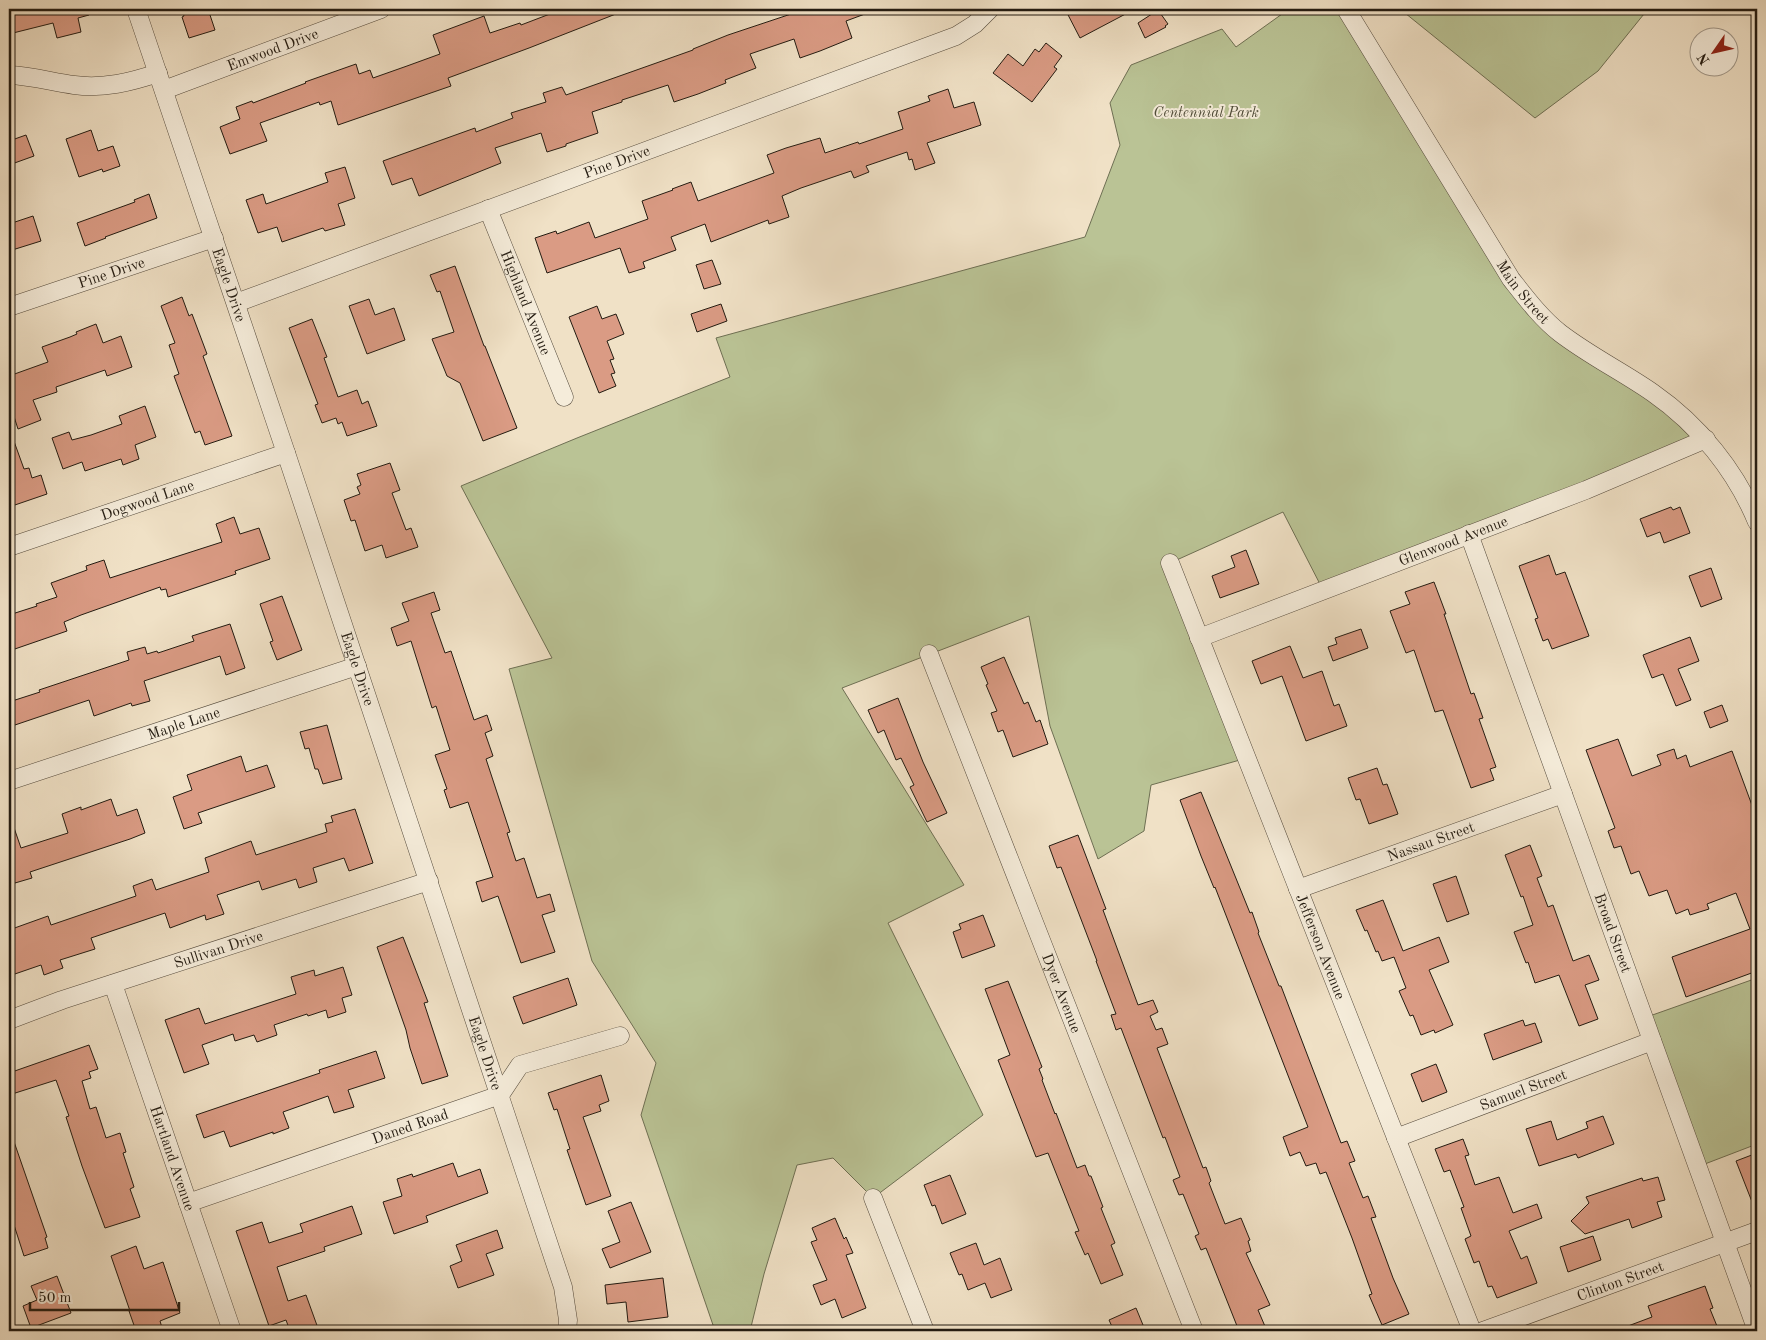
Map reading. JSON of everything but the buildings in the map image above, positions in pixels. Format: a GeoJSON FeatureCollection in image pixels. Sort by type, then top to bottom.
{"type":"FeatureCollection","features":[{"type":"Feature","properties":{"kind":"street","name":"Eagle Drive"},"geometry":{"type":"LineString","coordinates":[[136,9],[236,303],[563,1287],[568,1320],[567,1331]]}},
{"type":"Feature","properties":{"kind":"street","name":"Emwood Drive"},"geometry":{"type":"LineString","coordinates":[[164,90],[381,9]]}},
{"type":"Feature","properties":{"kind":"street","name":"Pine Drive"},"geometry":{"type":"LineString","coordinates":[[236,303],[956,36],[975,24],[990,9]]}},
{"type":"Feature","properties":{"kind":"street","name":"Main Street"},"geometry":{"type":"LineString","coordinates":[[1346,9],[1511,279],[1533,307],[1558,331],[1588,354],[1653,393],[1681,414],[1706,439],[1728,467],[1757,522]]}},
{"type":"Feature","properties":{"kind":"street"},"geometry":{"type":"LineString","coordinates":[[9,75],[32,76],[74,85],[98,86],[127,83],[158,73]]}},
{"type":"Feature","properties":{"kind":"street","name":"Highland Avenue"},"geometry":{"type":"LineString","coordinates":[[488,209],[564,397]]}},
{"type":"Feature","properties":{"kind":"street","name":"Pine Drive"},"geometry":{"type":"LineString","coordinates":[[9,308],[214,238]]}},
{"type":"Feature","properties":{"kind":"street","name":"Glenwood Avenue"},"geometry":{"type":"LineString","coordinates":[[1199,638],[1586,490],[1706,439]]}},
{"type":"Feature","properties":{"kind":"street","name":"Dogwood Lane"},"geometry":{"type":"LineString","coordinates":[[9,547],[286,453]]}},
{"type":"Feature","properties":{"kind":"street","name":"Broad Street"},"geometry":{"type":"LineString","coordinates":[[1469,534],[1757,1331]]}},
{"type":"Feature","properties":{"kind":"street","name":"Jefferson Avenue"},"geometry":{"type":"LineString","coordinates":[[1170,564],[1472,1331]]}},
{"type":"Feature","properties":{"kind":"street","name":"Dyer Avenue"},"geometry":{"type":"LineString","coordinates":[[928,654],[1194,1331]]}},
{"type":"Feature","properties":{"kind":"street","name":"Maple Lane"},"geometry":{"type":"LineString","coordinates":[[9,781],[357,666]]}},
{"type":"Feature","properties":{"kind":"street","name":"Nassau Street"},"geometry":{"type":"LineString","coordinates":[[1298,889],[1563,794]]}},
{"type":"Feature","properties":{"kind":"street","name":"Sullivan Drive"},"geometry":{"type":"LineString","coordinates":[[9,1020],[428,881]]}},
{"type":"Feature","properties":{"kind":"street","name":"Hartland Avenue"},"geometry":{"type":"LineString","coordinates":[[113,984],[232,1331]]}},
{"type":"Feature","properties":{"kind":"street"},"geometry":{"type":"LineString","coordinates":[[500,1095],[520,1065],[620,1036]]}},
{"type":"Feature","properties":{"kind":"street","name":"Samuel Street"},"geometry":{"type":"LineString","coordinates":[[1396,1138],[1652,1041]]}},
{"type":"Feature","properties":{"kind":"street","name":"Daned Road"},"geometry":{"type":"LineString","coordinates":[[188,1203],[500,1095]]}},
{"type":"Feature","properties":{"kind":"street"},"geometry":{"type":"LineString","coordinates":[[873,1198],[925,1331]]}},
{"type":"Feature","properties":{"kind":"street","name":"Clinton Street"},"geometry":{"type":"LineString","coordinates":[[1483,1331],[1757,1231]]}},
{"type":"Feature","properties":{"kind":"green space","name":"Centennial Park"},"geometry":{"type":"Polygon","coordinates":[[[1289,9],[1346,9],[1533,307],[1706,439],[1323,590],[1283,512],[1170,563],[1247,758],[1151,785],[1144,831],[1098,859],[1050,726],[1029,616],[842,688],[964,885],[888,923],[983,1115],[873,1198],[833,1158],[797,1165],[764,1274],[750,1331],[713,1331],[713,1325],[641,1115],[656,1063],[592,961],[509,669],[552,658],[461,486],[730,377],[716,338],[1085,237],[1120,145],[1110,103],[1131,65],[1222,29],[1236,47],[1289,9]]]}},
{"type":"Feature","properties":{"kind":"green space"},"geometry":{"type":"Polygon","coordinates":[[[1400,9],[1648,9],[1598,71],[1535,118],[1400,9]]]}},
{"type":"Feature","properties":{"kind":"green space"},"geometry":{"type":"Polygon","coordinates":[[[1757,978],[1757,1144],[1697,1167],[1644,1018],[1757,978]]]}}]}
